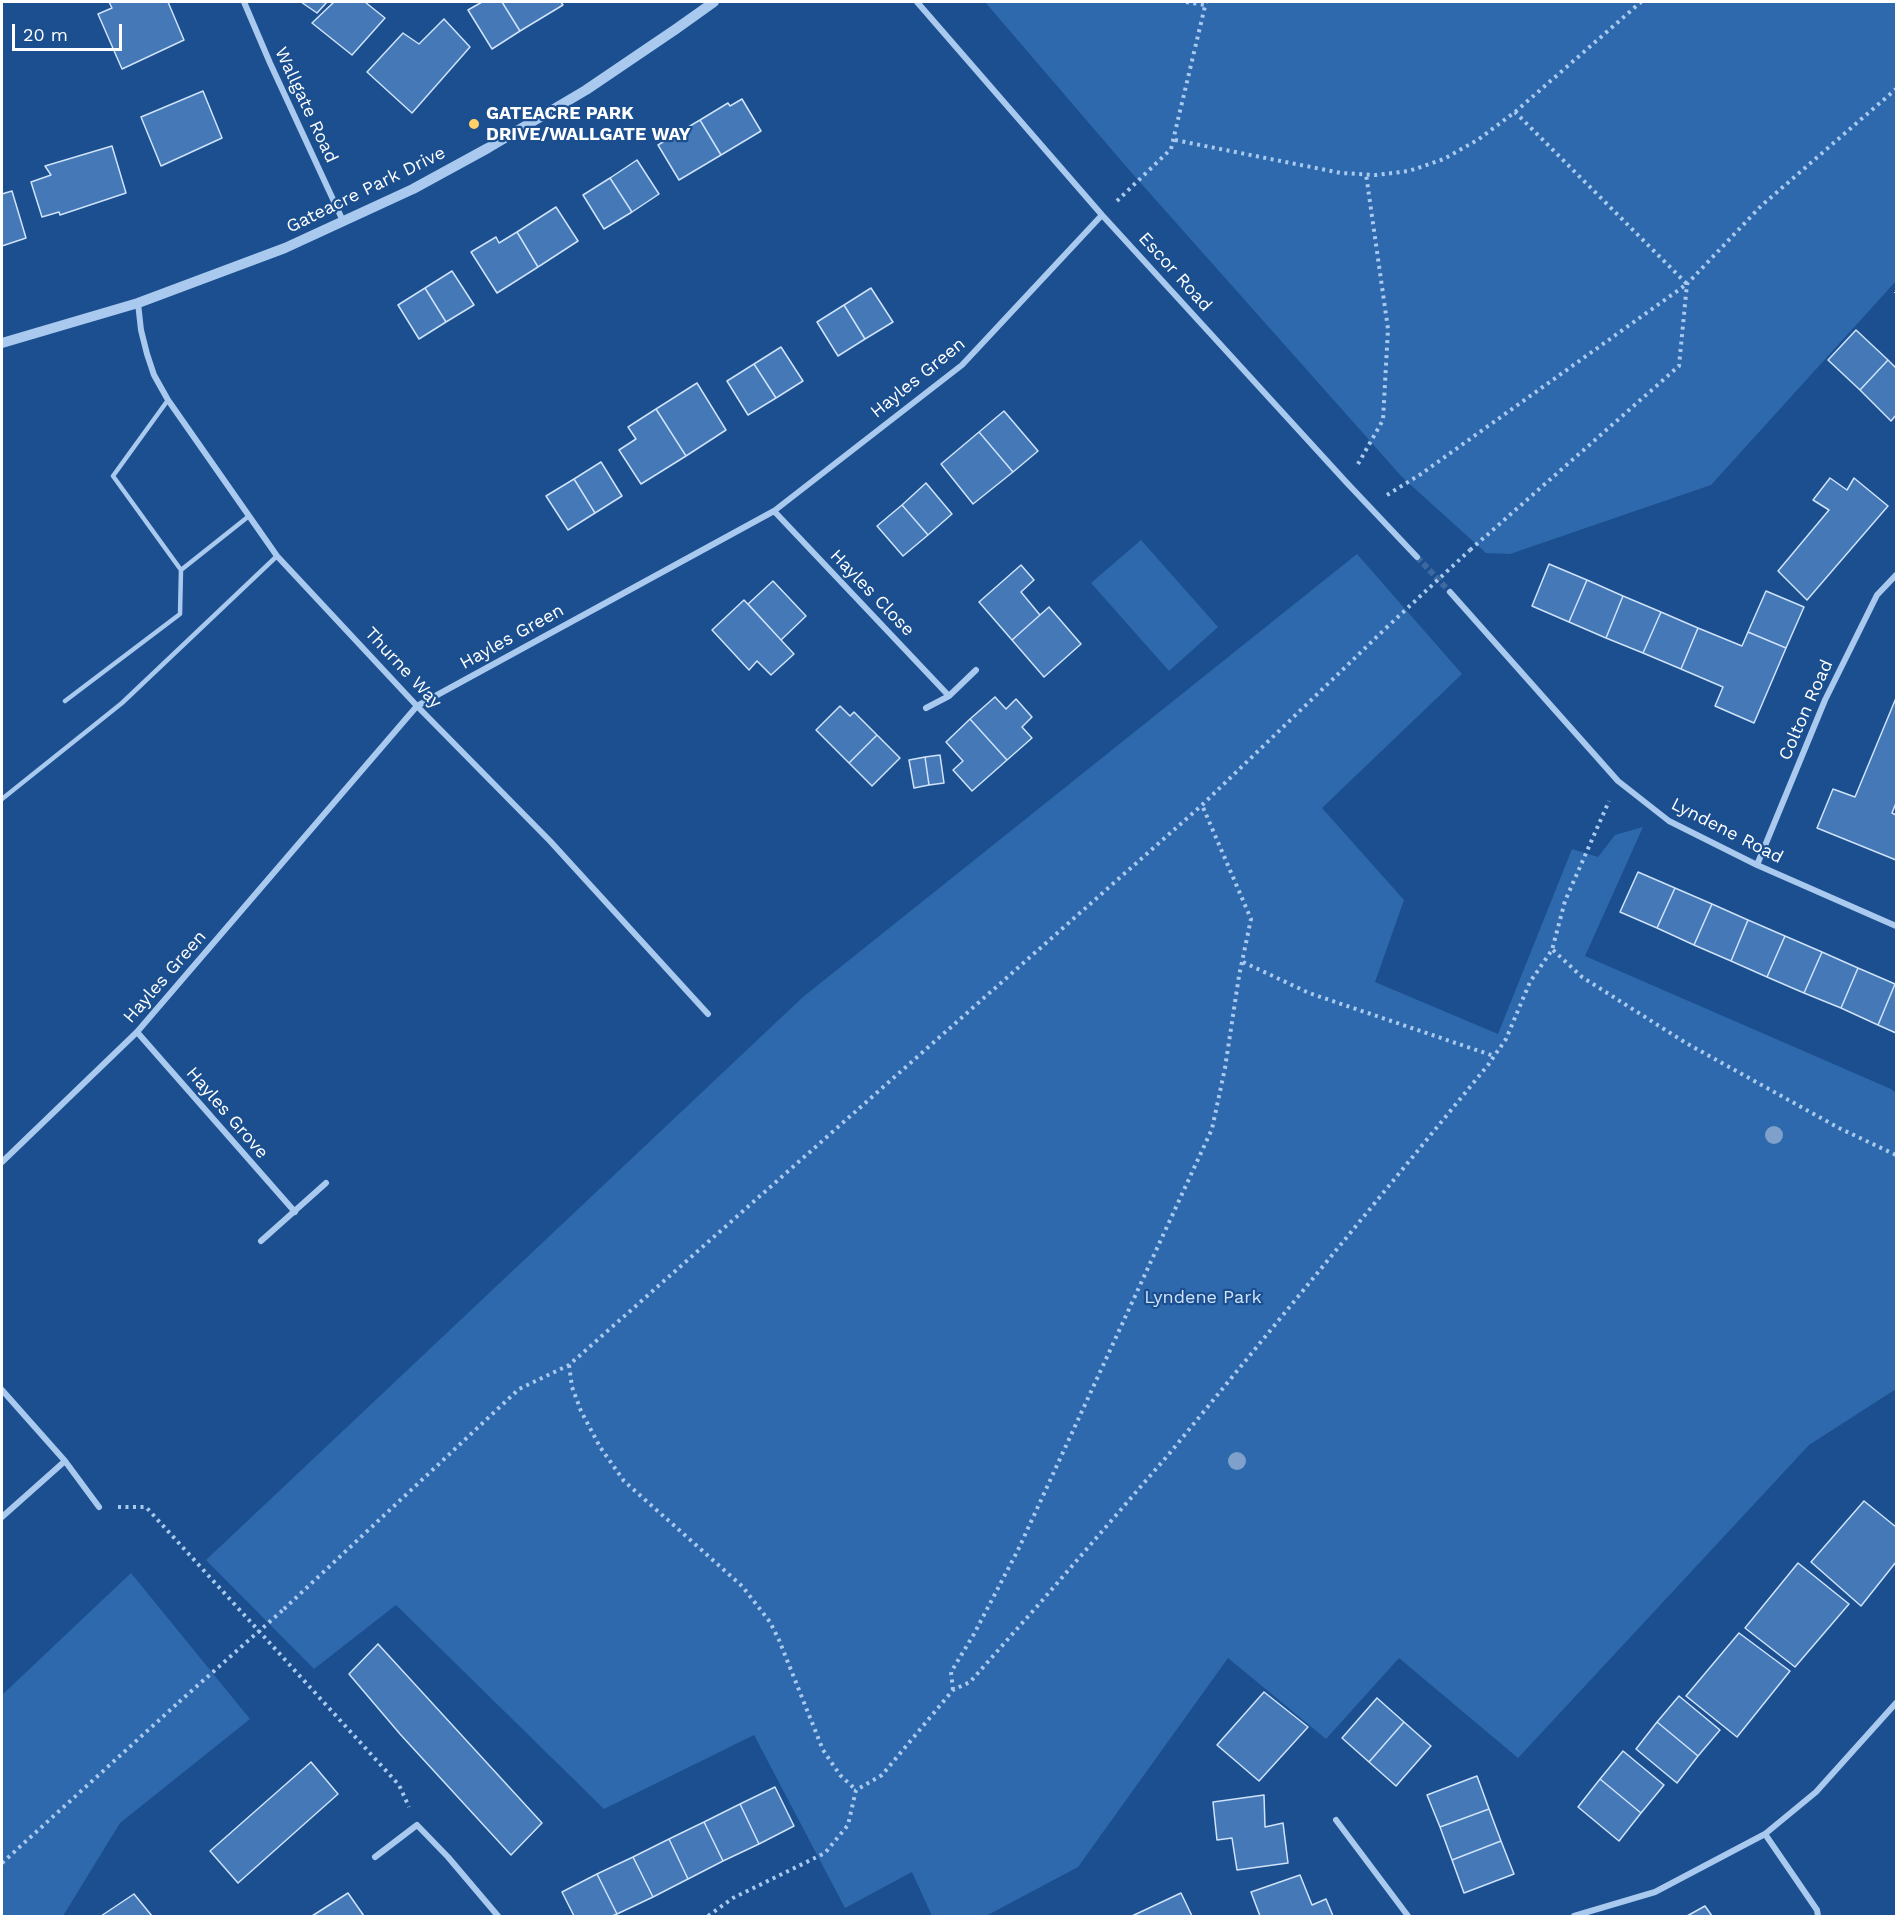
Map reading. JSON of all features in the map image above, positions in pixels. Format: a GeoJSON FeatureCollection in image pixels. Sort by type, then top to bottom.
{"type":"FeatureCollection","features":[{"type":"Feature","properties":{"kind":"street","name":"Wallgate Road"},"geometry":{"type":"LineString","coordinates":[[244,2],[343,221]]}},
{"type":"Feature","properties":{"kind":"street","name":"Gateacre Park Drive"},"geometry":{"type":"LineString","coordinates":[[2,343],[138,303],[285,248],[413,189],[586,90],[714,2]]}},
{"type":"Feature","properties":{"kind":"street","name":"Escor Road"},"geometry":{"type":"LineString","coordinates":[[917,2],[1102,215],[1368,507],[1417,557]]}},
{"type":"Feature","properties":{"kind":"street","name":"Hayles Green"},"geometry":{"type":"LineString","coordinates":[[2,1162],[138,1032],[417,706],[774,511],[962,365],[1102,215]]}},
{"type":"Feature","properties":{"kind":"street","name":"Thurne Way"},"geometry":{"type":"LineString","coordinates":[[138,303],[141,330],[154,375],[168,400],[277,556],[417,706],[550,841],[708,1014]]}},
{"type":"Feature","properties":{"kind":"street","name":"Hayles Close"},"geometry":{"type":"LineString","coordinates":[[774,511],[949,696]]}},
{"type":"Feature","properties":{"kind":"street","name":"Colton Road"},"geometry":{"type":"LineString","coordinates":[[1757,866],[1825,700],[1877,595],[1896,575]]}},
{"type":"Feature","properties":{"kind":"street","name":"Lyndene Road"},"geometry":{"type":"LineString","coordinates":[[1450,592],[1618,781],[1669,820],[1757,866],[1896,926]]}},
{"type":"Feature","properties":{"kind":"street"},"geometry":{"type":"LineString","coordinates":[[926,708],[949,696],[976,670]]}},
{"type":"Feature","properties":{"kind":"street","name":"Hayles Grove"},"geometry":{"type":"LineString","coordinates":[[138,1032],[295,1212]]}},
{"type":"Feature","properties":{"kind":"street"},"geometry":{"type":"LineString","coordinates":[[261,1241],[326,1183]]}},
{"type":"Feature","properties":{"kind":"street"},"geometry":{"type":"LineString","coordinates":[[2,1390],[65,1461],[99,1507]]}},
{"type":"Feature","properties":{"kind":"street"},"geometry":{"type":"LineString","coordinates":[[2,1517],[65,1461]]}},
{"type":"Feature","properties":{"kind":"street"},"geometry":{"type":"LineString","coordinates":[[1574,1917],[1655,1892],[1765,1834],[1816,1792],[1896,1703]]}},
{"type":"Feature","properties":{"kind":"street"},"geometry":{"type":"LineString","coordinates":[[1336,1820],[1408,1917]]}},
{"type":"Feature","properties":{"kind":"street"},"geometry":{"type":"LineString","coordinates":[[375,1857],[417,1825],[448,1857],[498,1917]]}},
{"type":"Feature","properties":{"kind":"street"},"geometry":{"type":"LineString","coordinates":[[1765,1834],[1816,1910],[1818,1917]]}},
{"type":"Feature","properties":{"kind":"lane"},"geometry":{"type":"LineString","coordinates":[[65,701],[180,614],[182,570],[112,476],[168,400]]}},
{"type":"Feature","properties":{"kind":"lane"},"geometry":{"type":"LineString","coordinates":[[182,570],[249,516]]}},
{"type":"Feature","properties":{"kind":"lane"},"geometry":{"type":"LineString","coordinates":[[2,799],[122,703],[277,556]]}},
{"type":"Feature","properties":{"kind":"path"},"geometry":{"type":"LineString","coordinates":[[1102,215],[1171,149],[1175,140],[1205,3],[1186,2]]}},
{"type":"Feature","properties":{"kind":"path"},"geometry":{"type":"LineString","coordinates":[[1175,140],[1341,172],[1366,174],[1409,171],[1444,159],[1479,139],[1515,112],[1641,2]]}},
{"type":"Feature","properties":{"kind":"path"},"geometry":{"type":"LineString","coordinates":[[1368,507],[1421,474],[1687,284],[1761,206],[1896,89]]}},
{"type":"Feature","properties":{"kind":"path"},"geometry":{"type":"LineString","coordinates":[[1515,112],[1687,284]]}},
{"type":"Feature","properties":{"kind":"path"},"geometry":{"type":"LineString","coordinates":[[1347,483],[1383,420],[1388,328],[1366,174]]}},
{"type":"Feature","properties":{"kind":"path"},"geometry":{"type":"LineString","coordinates":[[2,1863],[284,1609],[519,1389],[569,1365],[1202,805],[1470,550],[1679,366],[1687,284]]}},
{"type":"Feature","properties":{"kind":"path"},"geometry":{"type":"LineString","coordinates":[[708,1917],[733,1898],[825,1853],[848,1825],[856,1790],[882,1775],[953,1690],[970,1682],[1169,1454],[1494,1056],[1506,1039],[1530,982],[1552,950],[1565,901],[1618,781]]}},
{"type":"Feature","properties":{"kind":"path"},"geometry":{"type":"LineString","coordinates":[[953,1690],[951,1672],[979,1625],[1018,1550],[1212,1129],[1251,919],[1202,805]]}},
{"type":"Feature","properties":{"kind":"path"},"geometry":{"type":"LineString","coordinates":[[1552,950],[1582,977],[1686,1043],[1749,1080],[1839,1128],[1896,1155]]}},
{"type":"Feature","properties":{"kind":"path"},"geometry":{"type":"LineString","coordinates":[[1243,962],[1309,993],[1494,1056]]}},
{"type":"Feature","properties":{"kind":"path"},"geometry":{"type":"LineString","coordinates":[[569,1365],[572,1387],[581,1411],[600,1447],[624,1480],[742,1586],[770,1623],[823,1750],[840,1775],[856,1790]]}},
{"type":"Feature","properties":{"kind":"path"},"geometry":{"type":"LineString","coordinates":[[99,1507],[146,1507],[399,1785],[417,1825]]}},
{"type":"Feature","properties":{"kind":"green space"},"geometry":{"type":"Polygon","coordinates":[[[985,2],[1896,2],[1896,281],[1711,485],[1510,554],[1486,553],[1402,477],[1130,171],[985,2]]]}},
{"type":"Feature","properties":{"kind":"green space"},"geometry":{"type":"Polygon","coordinates":[[[1141,540],[1218,627],[1169,671],[1091,583],[1141,540]]]}},
{"type":"Feature","properties":{"kind":"green space","name":"Lyndene Park"},"geometry":{"type":"Polygon","coordinates":[[[1357,554],[1462,674],[1322,808],[1404,900],[1375,982],[1498,1034],[1572,849],[1598,857],[1615,835],[1643,827],[1585,956],[1896,1093],[1896,1389],[1809,1445],[1518,1758],[1399,1658],[1326,1739],[1228,1658],[1078,1867],[986,1916],[932,1916],[912,1872],[845,1908],[754,1735],[604,1809],[396,1605],[314,1669],[206,1560],[803,997],[1357,554]]]}},
{"type":"Feature","properties":{"kind":"green space"},"geometry":{"type":"Polygon","coordinates":[[[131,1573],[250,1719],[120,1823],[63,1916],[2,1916],[2,1695],[131,1573]]]}},
{"type":"Feature","properties":{"kind":"building"},"geometry":{"type":"Polygon","coordinates":[[[109,2],[168,2],[184,40],[122,69],[98,14],[112,8],[109,2]]]}},
{"type":"Feature","properties":{"kind":"building"},"geometry":{"type":"Polygon","coordinates":[[[301,2],[327,2],[317,13],[301,2]]]}},
{"type":"Feature","properties":{"kind":"building"},"geometry":{"type":"Polygon","coordinates":[[[334,2],[365,2],[385,18],[352,55],[312,23],[334,2]]]}},
{"type":"Feature","properties":{"kind":"building"},"geometry":{"type":"Polygon","coordinates":[[[482,2],[502,2],[520,31],[492,49],[468,10],[482,2]]]}},
{"type":"Feature","properties":{"kind":"building"},"geometry":{"type":"Polygon","coordinates":[[[502,2],[561,2],[563,5],[520,31],[502,2]]]}},
{"type":"Feature","properties":{"kind":"building"},"geometry":{"type":"Polygon","coordinates":[[[444,19],[470,47],[412,113],[367,72],[403,33],[419,44],[444,19]]]}},
{"type":"Feature","properties":{"kind":"building"},"geometry":{"type":"Polygon","coordinates":[[[203,91],[222,138],[161,166],[141,117],[203,91]]]}},
{"type":"Feature","properties":{"kind":"building"},"geometry":{"type":"Polygon","coordinates":[[[742,99],[761,131],[721,155],[700,120],[728,103],[730,106],[742,99]]]}},
{"type":"Feature","properties":{"kind":"building"},"geometry":{"type":"Polygon","coordinates":[[[700,120],[721,155],[679,180],[658,145],[700,120]]]}},
{"type":"Feature","properties":{"kind":"building"},"geometry":{"type":"Polygon","coordinates":[[[112,146],[126,193],[60,215],[59,212],[42,217],[31,182],[51,175],[45,166],[112,146]]]}},
{"type":"Feature","properties":{"kind":"building"},"geometry":{"type":"Polygon","coordinates":[[[637,160],[659,194],[632,212],[610,178],[637,160]]]}},
{"type":"Feature","properties":{"kind":"building"},"geometry":{"type":"Polygon","coordinates":[[[610,178],[632,212],[604,229],[583,195],[610,178]]]}},
{"type":"Feature","properties":{"kind":"building"},"geometry":{"type":"Polygon","coordinates":[[[12,191],[26,238],[2,246],[2,194],[12,191]]]}},
{"type":"Feature","properties":{"kind":"building"},"geometry":{"type":"Polygon","coordinates":[[[556,207],[578,241],[538,267],[517,232],[556,207]]]}},
{"type":"Feature","properties":{"kind":"building"},"geometry":{"type":"Polygon","coordinates":[[[517,232],[538,267],[497,293],[471,252],[496,237],[499,243],[517,232]]]}},
{"type":"Feature","properties":{"kind":"building"},"geometry":{"type":"Polygon","coordinates":[[[452,271],[474,305],[446,322],[425,288],[452,271]]]}},
{"type":"Feature","properties":{"kind":"building"},"geometry":{"type":"Polygon","coordinates":[[[425,288],[446,322],[419,339],[398,305],[425,288]]]}},
{"type":"Feature","properties":{"kind":"building"},"geometry":{"type":"Polygon","coordinates":[[[871,288],[893,322],[865,339],[844,305],[871,288]]]}},
{"type":"Feature","properties":{"kind":"building"},"geometry":{"type":"Polygon","coordinates":[[[844,305],[865,339],[838,356],[817,322],[844,305]]]}},
{"type":"Feature","properties":{"kind":"building"},"geometry":{"type":"Polygon","coordinates":[[[1856,330],[1888,360],[1860,390],[1828,360],[1856,330]]]}},
{"type":"Feature","properties":{"kind":"building"},"geometry":{"type":"Polygon","coordinates":[[[781,347],[803,381],[776,398],[754,364],[781,347]]]}},
{"type":"Feature","properties":{"kind":"building"},"geometry":{"type":"Polygon","coordinates":[[[1888,360],[1896,368],[1896,415],[1891,421],[1860,390],[1888,360]]]}},
{"type":"Feature","properties":{"kind":"building"},"geometry":{"type":"Polygon","coordinates":[[[754,364],[776,398],[748,415],[727,381],[754,364]]]}},
{"type":"Feature","properties":{"kind":"building"},"geometry":{"type":"Polygon","coordinates":[[[697,383],[726,430],[686,456],[656,409],[697,383]]]}},
{"type":"Feature","properties":{"kind":"building"},"geometry":{"type":"Polygon","coordinates":[[[656,409],[686,456],[641,484],[619,450],[636,439],[628,427],[656,409]]]}},
{"type":"Feature","properties":{"kind":"building"},"geometry":{"type":"Polygon","coordinates":[[[1004,411],[1038,451],[1013,472],[979,432],[1004,411]]]}},
{"type":"Feature","properties":{"kind":"building"},"geometry":{"type":"Polygon","coordinates":[[[979,432],[1013,472],[973,504],[941,464],[979,432]]]}},
{"type":"Feature","properties":{"kind":"building"},"geometry":{"type":"Polygon","coordinates":[[[601,462],[622,496],[595,513],[574,479],[601,462]]]}},
{"type":"Feature","properties":{"kind":"building"},"geometry":{"type":"Polygon","coordinates":[[[1830,478],[1847,490],[1854,478],[1888,506],[1807,600],[1778,571],[1829,510],[1813,500],[1830,478]]]}},
{"type":"Feature","properties":{"kind":"building"},"geometry":{"type":"Polygon","coordinates":[[[574,479],[595,513],[568,530],[546,496],[574,479]]]}},
{"type":"Feature","properties":{"kind":"building"},"geometry":{"type":"Polygon","coordinates":[[[926,483],[952,514],[928,535],[902,505],[926,483]]]}},
{"type":"Feature","properties":{"kind":"building"},"geometry":{"type":"Polygon","coordinates":[[[902,505],[928,535],[903,556],[877,526],[902,505]]]}},
{"type":"Feature","properties":{"kind":"building"},"geometry":{"type":"Polygon","coordinates":[[[1549,564],[1587,580],[1569,622],[1532,606],[1549,564]]]}},
{"type":"Feature","properties":{"kind":"building"},"geometry":{"type":"Polygon","coordinates":[[[1021,565],[1034,580],[1021,592],[1040,615],[1012,640],[979,602],[1021,565]]]}},
{"type":"Feature","properties":{"kind":"building"},"geometry":{"type":"Polygon","coordinates":[[[1587,580],[1623,596],[1606,638],[1569,622],[1587,580]]]}},
{"type":"Feature","properties":{"kind":"building"},"geometry":{"type":"Polygon","coordinates":[[[773,581],[806,616],[781,640],[748,604],[773,581]]]}},
{"type":"Feature","properties":{"kind":"building"},"geometry":{"type":"Polygon","coordinates":[[[1766,591],[1804,607],[1786,648],[1748,632],[1766,591]]]}},
{"type":"Feature","properties":{"kind":"building"},"geometry":{"type":"Polygon","coordinates":[[[1623,596],[1661,612],[1643,653],[1606,638],[1623,596]]]}},
{"type":"Feature","properties":{"kind":"building"},"geometry":{"type":"Polygon","coordinates":[[[744,600],[794,654],[771,675],[757,661],[749,670],[712,630],[744,600]]]}},
{"type":"Feature","properties":{"kind":"building"},"geometry":{"type":"Polygon","coordinates":[[[1049,607],[1081,644],[1044,677],[1012,640],[1049,607]]]}},
{"type":"Feature","properties":{"kind":"building"},"geometry":{"type":"Polygon","coordinates":[[[1661,612],[1698,628],[1681,669],[1643,653],[1661,612]]]}},
{"type":"Feature","properties":{"kind":"building"},"geometry":{"type":"Polygon","coordinates":[[[1698,628],[1742,646],[1748,632],[1786,648],[1754,723],[1715,706],[1723,687],[1681,669],[1698,628]]]}},
{"type":"Feature","properties":{"kind":"building"},"geometry":{"type":"Polygon","coordinates":[[[995,697],[1006,709],[1016,699],[1032,717],[1022,727],[1032,738],[1007,760],[970,719],[995,697]]]}},
{"type":"Feature","properties":{"kind":"building"},"geometry":{"type":"Polygon","coordinates":[[[1896,698],[1896,803],[1892,813],[1896,815],[1896,860],[1817,828],[1833,789],[1855,797],[1896,698]]]}},
{"type":"Feature","properties":{"kind":"building"},"geometry":{"type":"Polygon","coordinates":[[[840,706],[850,716],[854,712],[877,735],[849,763],[816,730],[840,706]]]}},
{"type":"Feature","properties":{"kind":"building"},"geometry":{"type":"Polygon","coordinates":[[[970,719],[1007,760],[972,791],[953,770],[963,761],[946,742],[970,719]]]}},
{"type":"Feature","properties":{"kind":"building"},"geometry":{"type":"Polygon","coordinates":[[[877,735],[900,758],[872,786],[849,763],[877,735]]]}},
{"type":"Feature","properties":{"kind":"building"},"geometry":{"type":"Polygon","coordinates":[[[940,755],[944,783],[929,785],[925,757],[940,755]]]}},
{"type":"Feature","properties":{"kind":"building"},"geometry":{"type":"Polygon","coordinates":[[[925,757],[929,785],[914,788],[909,760],[925,757]]]}},
{"type":"Feature","properties":{"kind":"building"},"geometry":{"type":"Polygon","coordinates":[[[1638,872],[1675,888],[1657,928],[1620,912],[1638,872]]]}},
{"type":"Feature","properties":{"kind":"building"},"geometry":{"type":"Polygon","coordinates":[[[1675,888],[1712,904],[1694,945],[1657,928],[1675,888]]]}},
{"type":"Feature","properties":{"kind":"building"},"geometry":{"type":"Polygon","coordinates":[[[1712,904],[1748,920],[1731,961],[1694,945],[1712,904]]]}},
{"type":"Feature","properties":{"kind":"building"},"geometry":{"type":"Polygon","coordinates":[[[1748,920],[1785,936],[1767,977],[1731,961],[1748,920]]]}},
{"type":"Feature","properties":{"kind":"building"},"geometry":{"type":"Polygon","coordinates":[[[1785,936],[1822,952],[1804,993],[1767,977],[1785,936]]]}},
{"type":"Feature","properties":{"kind":"building"},"geometry":{"type":"Polygon","coordinates":[[[1822,952],[1858,968],[1841,1008],[1804,993],[1822,952]]]}},
{"type":"Feature","properties":{"kind":"building"},"geometry":{"type":"Polygon","coordinates":[[[1858,968],[1895,984],[1878,1025],[1841,1008],[1858,968]]]}},
{"type":"Feature","properties":{"kind":"building"},"geometry":{"type":"Polygon","coordinates":[[[1896,985],[1896,1033],[1878,1025],[1896,985]]]}},
{"type":"Feature","properties":{"kind":"building"},"geometry":{"type":"Polygon","coordinates":[[[1864,1501],[1896,1527],[1896,1562],[1861,1606],[1811,1562],[1864,1501]]]}},
{"type":"Feature","properties":{"kind":"building"},"geometry":{"type":"Polygon","coordinates":[[[1798,1563],[1849,1604],[1795,1667],[1745,1628],[1798,1563]]]}},
{"type":"Feature","properties":{"kind":"building"},"geometry":{"type":"Polygon","coordinates":[[[1739,1633],[1790,1671],[1737,1737],[1686,1696],[1739,1633]]]}},
{"type":"Feature","properties":{"kind":"building"},"geometry":{"type":"Polygon","coordinates":[[[378,1644],[542,1823],[511,1855],[400,1734],[349,1674],[378,1644]]]}},
{"type":"Feature","properties":{"kind":"building"},"geometry":{"type":"Polygon","coordinates":[[[1264,1692],[1308,1727],[1259,1781],[1217,1745],[1264,1692]]]}},
{"type":"Feature","properties":{"kind":"building"},"geometry":{"type":"Polygon","coordinates":[[[1679,1696],[1720,1730],[1698,1756],[1657,1722],[1679,1696]]]}},
{"type":"Feature","properties":{"kind":"building"},"geometry":{"type":"Polygon","coordinates":[[[1377,1698],[1404,1722],[1369,1762],[1342,1738],[1377,1698]]]}},
{"type":"Feature","properties":{"kind":"building"},"geometry":{"type":"Polygon","coordinates":[[[1404,1722],[1431,1746],[1396,1786],[1369,1762],[1404,1722]]]}},
{"type":"Feature","properties":{"kind":"building"},"geometry":{"type":"Polygon","coordinates":[[[1657,1722],[1698,1756],[1677,1783],[1636,1749],[1657,1722]]]}},
{"type":"Feature","properties":{"kind":"building"},"geometry":{"type":"Polygon","coordinates":[[[1623,1751],[1664,1785],[1641,1813],[1600,1779],[1623,1751]]]}},
{"type":"Feature","properties":{"kind":"building"},"geometry":{"type":"Polygon","coordinates":[[[311,1762],[338,1794],[238,1883],[210,1851],[311,1762]]]}},
{"type":"Feature","properties":{"kind":"building"},"geometry":{"type":"Polygon","coordinates":[[[1477,1776],[1489,1809],[1440,1827],[1427,1795],[1477,1776]]]}},
{"type":"Feature","properties":{"kind":"building"},"geometry":{"type":"Polygon","coordinates":[[[1600,1779],[1641,1813],[1619,1841],[1578,1807],[1600,1779]]]}},
{"type":"Feature","properties":{"kind":"building"},"geometry":{"type":"Polygon","coordinates":[[[775,1787],[794,1826],[759,1844],[740,1804],[775,1787]]]}},
{"type":"Feature","properties":{"kind":"building"},"geometry":{"type":"Polygon","coordinates":[[[1264,1795],[1265,1827],[1283,1823],[1288,1863],[1237,1870],[1232,1838],[1217,1840],[1213,1802],[1264,1795]]]}},
{"type":"Feature","properties":{"kind":"building"},"geometry":{"type":"Polygon","coordinates":[[[740,1804],[759,1844],[723,1861],[704,1822],[740,1804]]]}},
{"type":"Feature","properties":{"kind":"building"},"geometry":{"type":"Polygon","coordinates":[[[1489,1809],[1501,1841],[1452,1860],[1440,1827],[1489,1809]]]}},
{"type":"Feature","properties":{"kind":"building"},"geometry":{"type":"Polygon","coordinates":[[[704,1822],[723,1861],[688,1879],[669,1839],[704,1822]]]}},
{"type":"Feature","properties":{"kind":"building"},"geometry":{"type":"Polygon","coordinates":[[[669,1839],[688,1879],[653,1897],[633,1857],[669,1839]]]}},
{"type":"Feature","properties":{"kind":"building"},"geometry":{"type":"Polygon","coordinates":[[[1501,1841],[1514,1874],[1464,1893],[1452,1860],[1501,1841]]]}},
{"type":"Feature","properties":{"kind":"building"},"geometry":{"type":"Polygon","coordinates":[[[633,1857],[653,1897],[617,1914],[597,1874],[633,1857]]]}},
{"type":"Feature","properties":{"kind":"building"},"geometry":{"type":"Polygon","coordinates":[[[597,1874],[617,1914],[574,1916],[562,1892],[597,1874]]]}},
{"type":"Feature","properties":{"kind":"building"},"geometry":{"type":"Polygon","coordinates":[[[1300,1875],[1312,1905],[1326,1899],[1333,1916],[1260,1916],[1251,1892],[1300,1875]]]}},
{"type":"Feature","properties":{"kind":"building"},"geometry":{"type":"Polygon","coordinates":[[[348,1893],[364,1916],[312,1916],[348,1893]]]}},
{"type":"Feature","properties":{"kind":"building"},"geometry":{"type":"Polygon","coordinates":[[[1181,1893],[1192,1916],[1132,1916],[1181,1893]]]}},
{"type":"Feature","properties":{"kind":"building"},"geometry":{"type":"Polygon","coordinates":[[[134,1894],[152,1916],[101,1916],[134,1894]]]}},
{"type":"Feature","properties":{"kind":"building"},"geometry":{"type":"Polygon","coordinates":[[[1705,1906],[1712,1916],[1687,1916],[1705,1906]]]}},
{"type":"Feature","properties":{"kind":"tunnel"},"geometry":{"type":"LineString","coordinates":[[1417,557],[1450,592]]}},
{"type":"Feature","properties":{"kind":"place","name":"GATEACRE PARK DRIVE/WALLGATE WAY"},"geometry":{"type":"Point","coordinates":[474,124]}}]}
